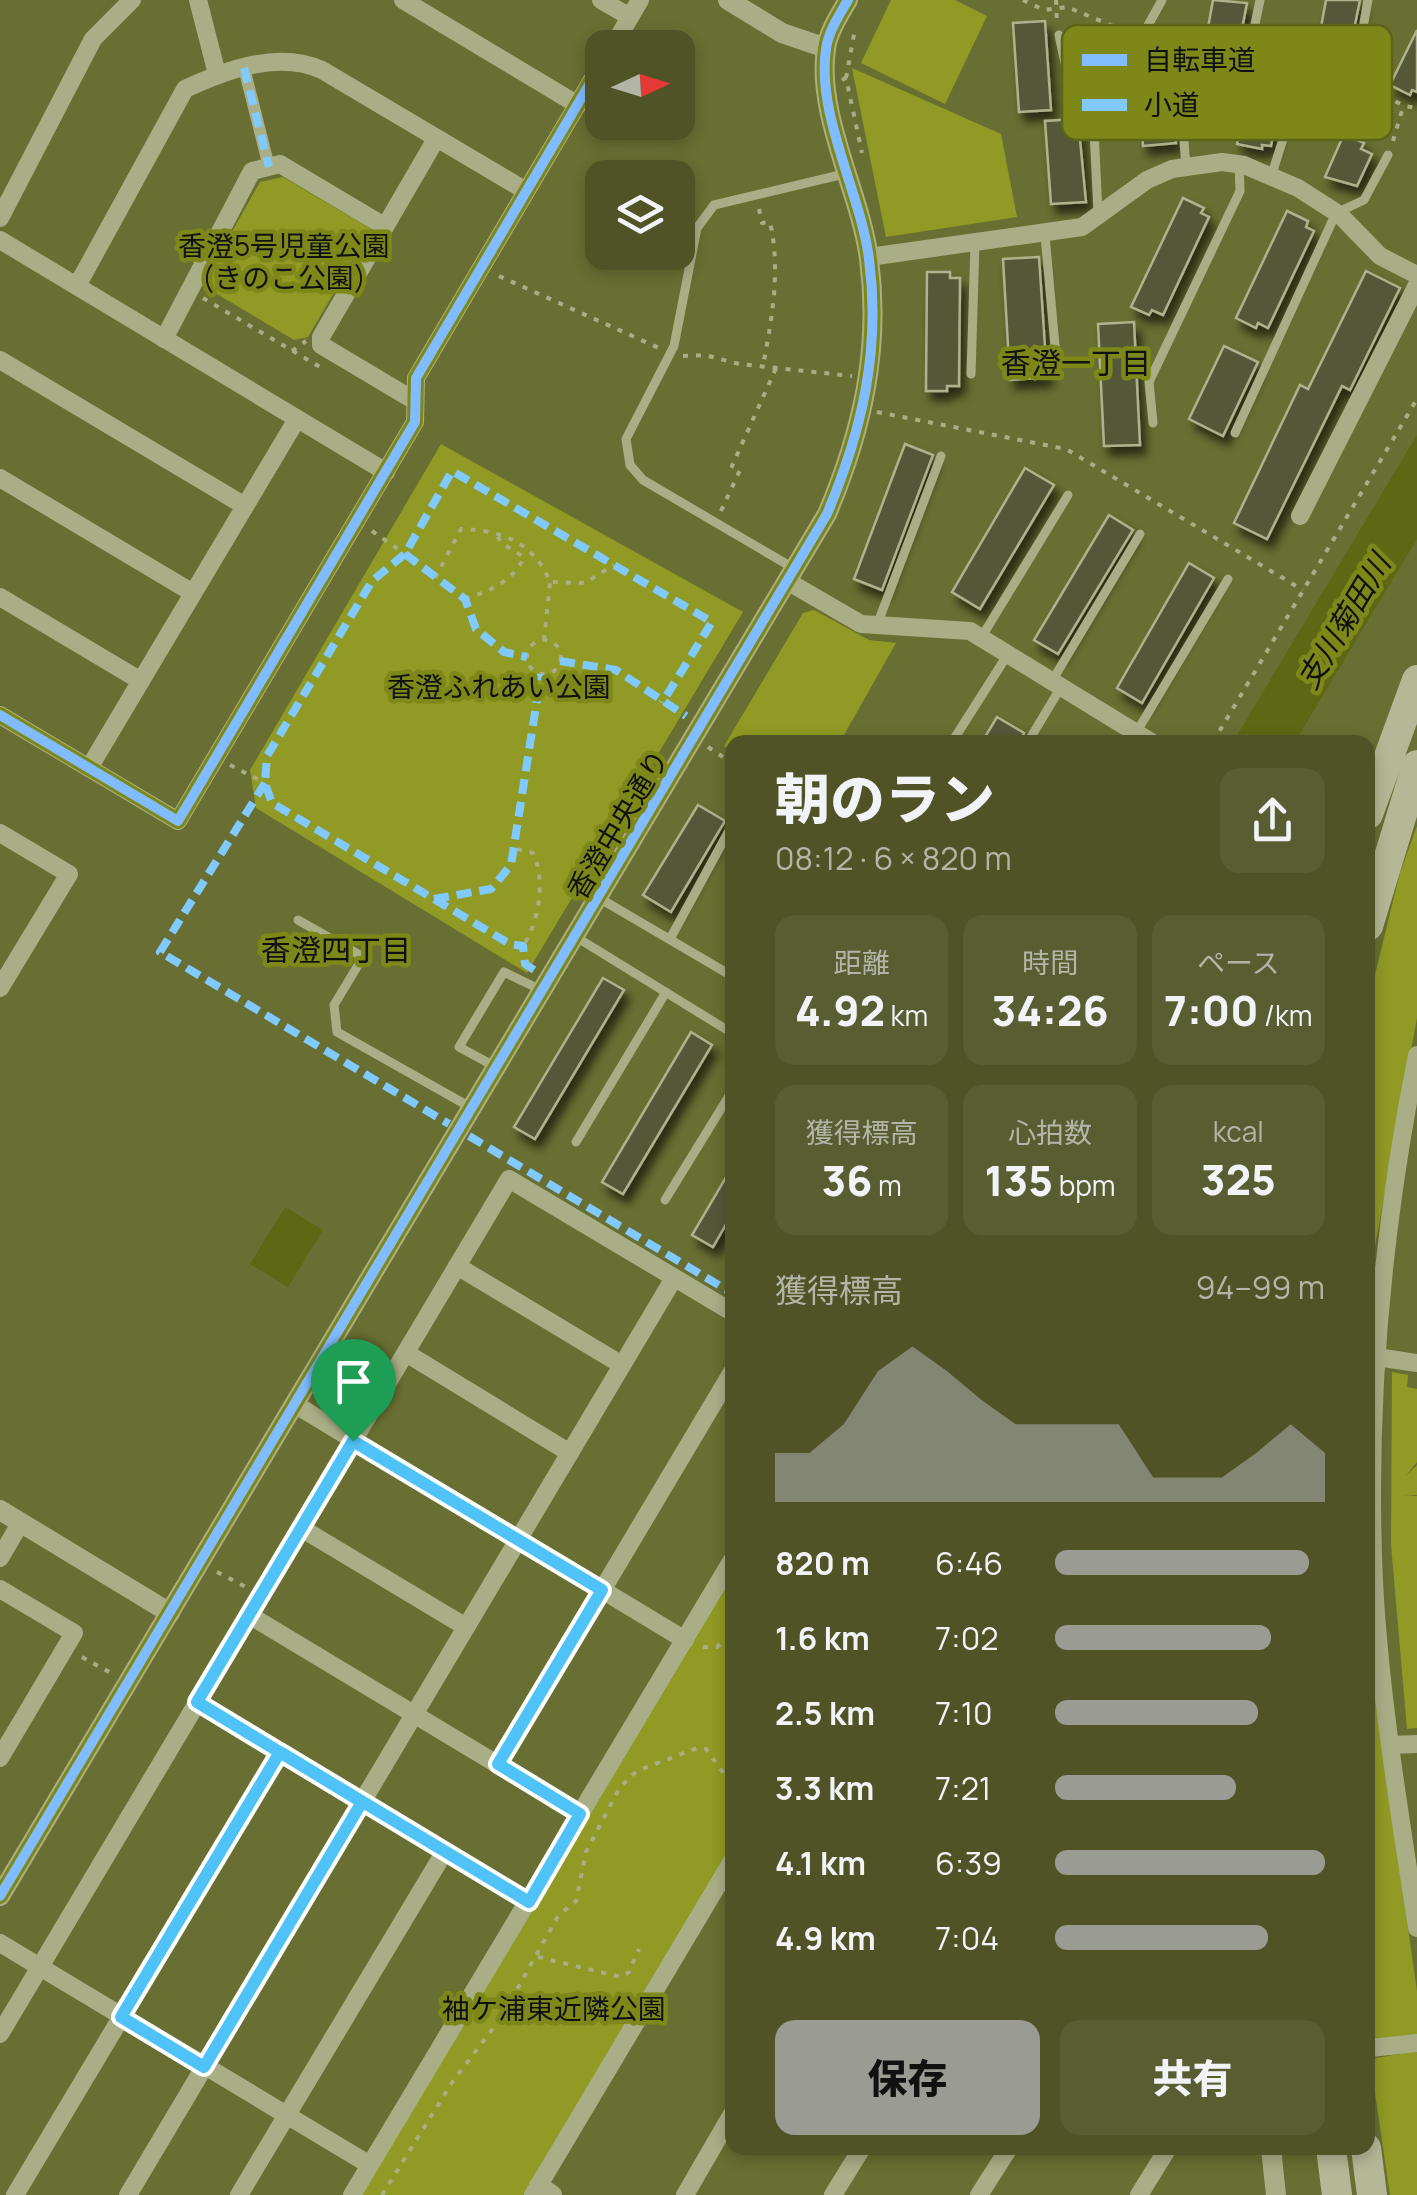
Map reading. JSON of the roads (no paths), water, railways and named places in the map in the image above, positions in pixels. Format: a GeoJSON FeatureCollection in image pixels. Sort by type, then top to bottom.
{"type":"FeatureCollection","features":[{"type":"Feature","properties":{"kind":"highway"},"geometry":{"type":"LineString","coordinates":[[1375,795],[1417,680]]}},
{"type":"Feature","properties":{"kind":"highway"},"geometry":{"type":"LineString","coordinates":[[1375,903],[1417,765]]}},
{"type":"Feature","properties":{"kind":"highway"},"geometry":{"type":"LineString","coordinates":[[1332,2155],[1337,2195]]}},
{"type":"Feature","properties":{"kind":"highway"},"geometry":{"type":"LineString","coordinates":[[1367,2155],[1372,2195]]}},
{"type":"Feature","properties":{"kind":"street"},"geometry":{"type":"LineString","coordinates":[[0,218],[93,38],[132,0]]}},
{"type":"Feature","properties":{"kind":"street"},"geometry":{"type":"LineString","coordinates":[[198,0],[217,74]]}},
{"type":"Feature","properties":{"kind":"street"},"geometry":{"type":"LineString","coordinates":[[402,0],[578,104]]}},
{"type":"Feature","properties":{"kind":"street"},"geometry":{"type":"LineString","coordinates":[[602,0],[630,17]]}},
{"type":"Feature","properties":{"kind":"street"},"geometry":{"type":"LineString","coordinates":[[622,30],[640,0]]}},
{"type":"Feature","properties":{"kind":"street"},"geometry":{"type":"LineString","coordinates":[[728,0],[782,33],[826,48]]}},
{"type":"Feature","properties":{"kind":"street","name":"香澄中央通り"},"geometry":{"type":"LineString","coordinates":[[0,1896],[827,514],[855,448],[865,410],[872,352],[869,257],[827,90],[826,48],[848,0]]}},
{"type":"Feature","properties":{"kind":"street"},"geometry":{"type":"LineString","coordinates":[[77,286],[185,89],[217,74],[276,61],[308,63],[526,191]]}},
{"type":"Feature","properties":{"kind":"street"},"geometry":{"type":"LineString","coordinates":[[244,68],[269,167]]}},
{"type":"Feature","properties":{"kind":"street"},"geometry":{"type":"LineString","coordinates":[[0,715],[178,821],[415,422],[416,378],[585,92]]}},
{"type":"Feature","properties":{"kind":"street"},"geometry":{"type":"LineString","coordinates":[[416,402],[321,345],[320,337],[436,139]]}},
{"type":"Feature","properties":{"kind":"street"},"geometry":{"type":"LineString","coordinates":[[164,339],[252,172],[280,164],[384,226]]}},
{"type":"Feature","properties":{"kind":"street"},"geometry":{"type":"LineString","coordinates":[[869,257],[1082,227],[1147,180],[1186,167],[1239,164],[1272,174],[1336,213],[1380,256],[1417,275]]}},
{"type":"Feature","properties":{"kind":"street"},"geometry":{"type":"LineString","coordinates":[[0,240],[386,472]]}},
{"type":"Feature","properties":{"kind":"street"},"geometry":{"type":"LineString","coordinates":[[1300,516],[1417,285]]}},
{"type":"Feature","properties":{"kind":"street"},"geometry":{"type":"LineString","coordinates":[[0,360],[244,506]]}},
{"type":"Feature","properties":{"kind":"street"},"geometry":{"type":"LineString","coordinates":[[89,768],[297,418]]}},
{"type":"Feature","properties":{"kind":"street"},"geometry":{"type":"LineString","coordinates":[[0,478],[193,593]]}},
{"type":"Feature","properties":{"kind":"street"},"geometry":{"type":"LineString","coordinates":[[791,575],[861,624],[970,631],[1136,735]]}},
{"type":"Feature","properties":{"kind":"street"},"geometry":{"type":"LineString","coordinates":[[0,596],[141,681]]}},
{"type":"Feature","properties":{"kind":"street"},"geometry":{"type":"LineString","coordinates":[[0,833],[69,874],[7,960],[0,988]]}},
{"type":"Feature","properties":{"kind":"street"},"geometry":{"type":"LineString","coordinates":[[1375,1422],[1390,1208],[1417,1054]]}},
{"type":"Feature","properties":{"kind":"street"},"geometry":{"type":"LineString","coordinates":[[0,2034],[510,1179],[725,1308]]}},
{"type":"Feature","properties":{"kind":"street"},"geometry":{"type":"LineString","coordinates":[[458,1266],[622,1365]]}},
{"type":"Feature","properties":{"kind":"street"},"geometry":{"type":"LineString","coordinates":[[128,2195],[674,1278]]}},
{"type":"Feature","properties":{"kind":"street"},"geometry":{"type":"LineString","coordinates":[[406,1353],[570,1452]]}},
{"type":"Feature","properties":{"kind":"street"},"geometry":{"type":"LineString","coordinates":[[1377,1356],[1417,1362]]}},
{"type":"Feature","properties":{"kind":"street"},"geometry":{"type":"LineString","coordinates":[[498,1764],[725,1384]]}},
{"type":"Feature","properties":{"kind":"street"},"geometry":{"type":"LineString","coordinates":[[296,1405],[686,1640]]}},
{"type":"Feature","properties":{"kind":"street"},"geometry":{"type":"LineString","coordinates":[[0,1510],[170,1613]]}},
{"type":"Feature","properties":{"kind":"street"},"geometry":{"type":"LineString","coordinates":[[0,1558],[20,1522]]}},
{"type":"Feature","properties":{"kind":"street"},"geometry":{"type":"LineString","coordinates":[[301,1528],[466,1627]]}},
{"type":"Feature","properties":{"kind":"street"},"geometry":{"type":"LineString","coordinates":[[1375,1557],[1390,1744],[1417,1928]]}},
{"type":"Feature","properties":{"kind":"street"},"geometry":{"type":"LineString","coordinates":[[352,2195],[725,1572]]}},
{"type":"Feature","properties":{"kind":"street"},"geometry":{"type":"LineString","coordinates":[[0,1589],[74,1633],[0,1758]]}},
{"type":"Feature","properties":{"kind":"street"},"geometry":{"type":"LineString","coordinates":[[249,1616],[580,1814]]}},
{"type":"Feature","properties":{"kind":"street"},"geometry":{"type":"LineString","coordinates":[[197,1702],[529,1902]]}},
{"type":"Feature","properties":{"kind":"street"},"geometry":{"type":"LineString","coordinates":[[1390,1744],[1417,1744]]}},
{"type":"Feature","properties":{"kind":"street"},"geometry":{"type":"LineString","coordinates":[[15,2195],[280,1752]]}},
{"type":"Feature","properties":{"kind":"street"},"geometry":{"type":"LineString","coordinates":[[239,2195],[445,1851]]}},
{"type":"Feature","properties":{"kind":"street"},"geometry":{"type":"LineString","coordinates":[[541,2192],[725,1873]]}},
{"type":"Feature","properties":{"kind":"street"},"geometry":{"type":"LineString","coordinates":[[0,1943],[370,2164]]}},
{"type":"Feature","properties":{"kind":"street"},"geometry":{"type":"LineString","coordinates":[[1375,2048],[1417,2042]]}},
{"type":"Feature","properties":{"kind":"street"},"geometry":{"type":"LineString","coordinates":[[684,2195],[725,2126]]}},
{"type":"Feature","properties":{"kind":"street"},"geometry":{"type":"LineString","coordinates":[[833,2195],[858,2155]]}},
{"type":"Feature","properties":{"kind":"street"},"geometry":{"type":"LineString","coordinates":[[979,2195],[1005,2155]]}},
{"type":"Feature","properties":{"kind":"street"},"geometry":{"type":"LineString","coordinates":[[1139,2195],[1164,2155]]}},
{"type":"Feature","properties":{"kind":"street"},"geometry":{"type":"LineString","coordinates":[[1272,2155],[1276,2195]]}},
{"type":"Feature","properties":{"kind":"lane"},"geometry":{"type":"LineString","coordinates":[[1148,25],[1162,0]]}},
{"type":"Feature","properties":{"kind":"lane"},"geometry":{"type":"LineString","coordinates":[[1255,25],[1260,0]]}},
{"type":"Feature","properties":{"kind":"lane"},"geometry":{"type":"LineString","coordinates":[[1364,25],[1368,0]]}},
{"type":"Feature","properties":{"kind":"lane"},"geometry":{"type":"LineString","coordinates":[[1059,36],[1062,49]]}},
{"type":"Feature","properties":{"kind":"lane"},"geometry":{"type":"LineString","coordinates":[[1094,140],[1098,216]]}},
{"type":"Feature","properties":{"kind":"lane"},"geometry":{"type":"LineString","coordinates":[[1184,140],[1186,167]]}},
{"type":"Feature","properties":{"kind":"lane"},"geometry":{"type":"LineString","coordinates":[[1272,174],[1283,140]]}},
{"type":"Feature","properties":{"kind":"lane"},"geometry":{"type":"LineString","coordinates":[[1235,433],[1336,213],[1364,200],[1388,156]]}},
{"type":"Feature","properties":{"kind":"lane"},"geometry":{"type":"LineString","coordinates":[[1153,423],[1149,382],[1240,190],[1239,164]]}},
{"type":"Feature","properties":{"kind":"lane"},"geometry":{"type":"LineString","coordinates":[[791,575],[643,480],[630,466],[626,439],[674,346],[697,228],[714,205],[847,173]]}},
{"type":"Feature","properties":{"kind":"lane"},"geometry":{"type":"LineString","coordinates":[[1045,234],[1054,346]]}},
{"type":"Feature","properties":{"kind":"lane"},"geometry":{"type":"LineString","coordinates":[[971,374],[975,243]]}},
{"type":"Feature","properties":{"kind":"lane"},"geometry":{"type":"LineString","coordinates":[[877,626],[941,456]]}},
{"type":"Feature","properties":{"kind":"lane"},"geometry":{"type":"LineString","coordinates":[[981,638],[1068,494]]}},
{"type":"Feature","properties":{"kind":"lane"},"geometry":{"type":"LineString","coordinates":[[1032,735],[1140,534]]}},
{"type":"Feature","properties":{"kind":"lane"},"geometry":{"type":"LineString","coordinates":[[1144,735],[1228,578]]}},
{"type":"Feature","properties":{"kind":"lane"},"geometry":{"type":"LineString","coordinates":[[956,735],[1008,654]]}},
{"type":"Feature","properties":{"kind":"lane"},"geometry":{"type":"LineString","coordinates":[[670,940],[725,838]]}},
{"type":"Feature","properties":{"kind":"lane"},"geometry":{"type":"LineString","coordinates":[[599,898],[725,972]]}},
{"type":"Feature","properties":{"kind":"lane"},"geometry":{"type":"LineString","coordinates":[[298,920],[363,957],[334,1005],[337,1032],[472,1108]]}},
{"type":"Feature","properties":{"kind":"lane"},"geometry":{"type":"LineString","coordinates":[[576,936],[725,1028]]}},
{"type":"Feature","properties":{"kind":"lane"},"geometry":{"type":"LineString","coordinates":[[496,1068],[459,1047],[495,987],[508,971],[543,991]]}},
{"type":"Feature","properties":{"kind":"lane"},"geometry":{"type":"LineString","coordinates":[[576,1142],[666,992]]}},
{"type":"Feature","properties":{"kind":"lane"},"geometry":{"type":"LineString","coordinates":[[664,1200],[725,1102]]}},
{"type":"Feature","properties":{"kind":"water","name":"支川菊田川"},"geometry":{"type":"Polygon","coordinates":[[[1417,435],[1417,539],[1299,735],[1237,735],[1417,435]]]}},
{"type":"Feature","properties":{"kind":"water"},"geometry":{"type":"Polygon","coordinates":[[[285,1207],[323,1230],[288,1287],[250,1264],[285,1207]]]}},
{"type":"Feature","properties":{"kind":"district","name":"香澄一丁目"},"geometry":{"type":"Point","coordinates":[1076,362]}},
{"type":"Feature","properties":{"kind":"district","name":"香澄四丁目"},"geometry":{"type":"Point","coordinates":[336,949]}},
{"type":"Feature","properties":{"kind":"park label","name":"香澄5号児童公園 (きのこ公園)"},"geometry":{"type":"Point","coordinates":[284,261]}},
{"type":"Feature","properties":{"kind":"park label","name":"香澄ふれあい公園"},"geometry":{"type":"Point","coordinates":[499,686]}},
{"type":"Feature","properties":{"kind":"park label","name":"袖ケ浦東近隣公園"},"geometry":{"type":"Point","coordinates":[554,2008]}}]}
